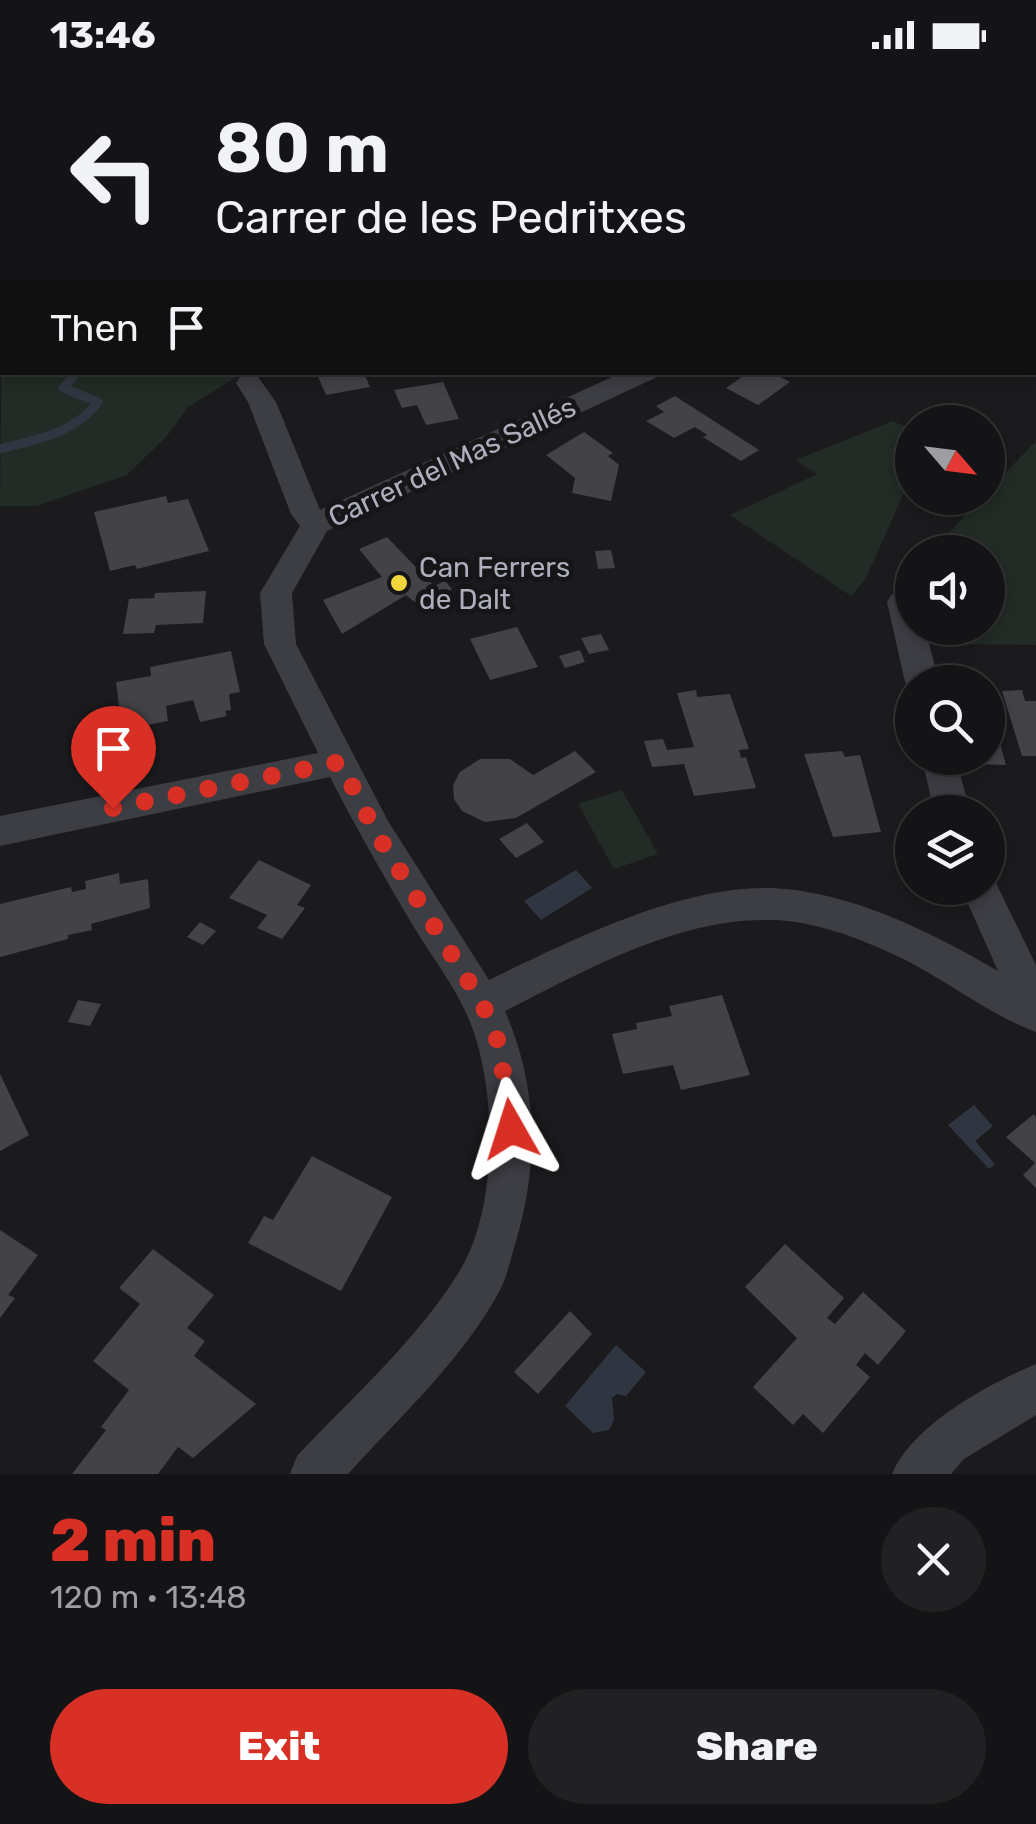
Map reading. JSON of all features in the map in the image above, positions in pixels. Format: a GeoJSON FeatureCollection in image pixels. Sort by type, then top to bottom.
{"type":"FeatureCollection","features":[{"type":"Feature","properties":{"kind":"street","name":"Carrer del Mas Sallés"},"geometry":{"type":"LineString","coordinates":[[315,1474],[440,1336],[484,1276],[504,1206],[512,1157],[510,1101],[503,1063],[482,1003],[375,831],[280,644],[276,594],[316,524],[639,375]]}},
{"type":"Feature","properties":{"kind":"street"},"geometry":{"type":"LineString","coordinates":[[249,383],[262,402],[306,514],[316,524]]}},
{"type":"Feature","properties":{"kind":"street"},"geometry":{"type":"LineString","coordinates":[[0,831],[340,762]]}},
{"type":"Feature","properties":{"kind":"street"},"geometry":{"type":"LineString","coordinates":[[482,1003],[558,965],[662,926],[738,906],[770,904],[835,915],[888,936],[972,976],[1036,1014]]}},
{"type":"Feature","properties":{"kind":"street"},"geometry":{"type":"LineString","coordinates":[[988,905],[1036,1000]]}},
{"type":"Feature","properties":{"kind":"street"},"geometry":{"type":"LineString","coordinates":[[916,1474],[946,1442],[1036,1388]]}},
{"type":"Feature","properties":{"kind":"shaded area"},"geometry":{"type":"Polygon","coordinates":[[[1,375],[240,375],[188,407],[167,436],[127,475],[37,506],[0,506],[1,375]]]}},
{"type":"Feature","properties":{"kind":"shaded area"},"geometry":{"type":"Polygon","coordinates":[[[895,422],[895,513],[865,580],[851,596],[730,515],[817,474],[795,460],[895,422]]]}},
{"type":"Feature","properties":{"kind":"shaded area"},"geometry":{"type":"Polygon","coordinates":[[[1036,441],[1036,645],[1005,645],[1005,535],[946,535],[966,515],[1005,515],[1005,473],[1036,441]]]}},
{"type":"Feature","properties":{"kind":"shaded area"},"geometry":{"type":"Polygon","coordinates":[[[622,790],[658,854],[614,869],[578,804],[622,790]]]}},
{"type":"Feature","properties":{"kind":"shaded area"},"geometry":{"type":"Polygon","coordinates":[[[576,870],[592,888],[541,920],[524,901],[576,870]]]}},
{"type":"Feature","properties":{"kind":"shaded area"},"geometry":{"type":"Polygon","coordinates":[[[974,1105],[993,1126],[975,1141],[995,1164],[989,1169],[948,1125],[974,1105]]]}},
{"type":"Feature","properties":{"kind":"shaded area"},"geometry":{"type":"Polygon","coordinates":[[[616,1345],[646,1372],[626,1396],[617,1394],[612,1398],[614,1420],[609,1430],[593,1433],[565,1406],[616,1345]]]}},
{"type":"Feature","properties":{"kind":"building"},"geometry":{"type":"Polygon","coordinates":[[[317,375],[365,375],[370,387],[326,395],[317,375]]]}},
{"type":"Feature","properties":{"kind":"building"},"geometry":{"type":"Polygon","coordinates":[[[745,375],[777,375],[790,382],[758,405],[726,388],[745,375]]]}},
{"type":"Feature","properties":{"kind":"building"},"geometry":{"type":"Polygon","coordinates":[[[443,382],[459,419],[426,425],[417,405],[402,408],[394,390],[443,382]]]}},
{"type":"Feature","properties":{"kind":"building"},"geometry":{"type":"Polygon","coordinates":[[[675,396],[759,450],[741,461],[703,437],[707,435],[695,427],[674,438],[646,421],[664,412],[656,406],[675,396]]]}},
{"type":"Feature","properties":{"kind":"building"},"geometry":{"type":"Polygon","coordinates":[[[584,432],[613,453],[608,456],[619,465],[611,501],[572,493],[575,478],[546,455],[584,432]]]}},
{"type":"Feature","properties":{"kind":"building"},"geometry":{"type":"Polygon","coordinates":[[[166,496],[168,503],[188,499],[209,551],[137,569],[135,565],[110,571],[94,512],[166,496]]]}},
{"type":"Feature","properties":{"kind":"building","name":"Can Ferrers de Dalt"},"geometry":{"type":"Polygon","coordinates":[[[387,537],[434,586],[445,581],[452,589],[421,607],[406,595],[342,634],[323,600],[382,577],[359,549],[387,537]]]}},
{"type":"Feature","properties":{"kind":"building"},"geometry":{"type":"Polygon","coordinates":[[[611,550],[615,568],[598,569],[595,551],[611,550]]]}},
{"type":"Feature","properties":{"kind":"building"},"geometry":{"type":"Polygon","coordinates":[[[206,591],[203,623],[156,625],[154,633],[123,634],[129,599],[154,598],[155,593],[206,591]]]}},
{"type":"Feature","properties":{"kind":"building"},"geometry":{"type":"Polygon","coordinates":[[[517,627],[538,667],[490,680],[470,639],[517,627]]]}},
{"type":"Feature","properties":{"kind":"building"},"geometry":{"type":"Polygon","coordinates":[[[601,634],[609,650],[589,654],[581,638],[601,634]]]}},
{"type":"Feature","properties":{"kind":"building"},"geometry":{"type":"Polygon","coordinates":[[[580,650],[585,662],[565,668],[559,656],[580,650]]]}},
{"type":"Feature","properties":{"kind":"building"},"geometry":{"type":"Polygon","coordinates":[[[231,651],[240,692],[229,694],[231,710],[225,711],[227,716],[200,722],[193,700],[166,706],[168,721],[122,730],[116,682],[151,676],[150,667],[231,651]]]}},
{"type":"Feature","properties":{"kind":"building"},"geometry":{"type":"Polygon","coordinates":[[[696,690],[697,697],[730,694],[749,749],[739,750],[741,758],[746,757],[756,788],[694,796],[684,764],[652,767],[644,741],[663,739],[667,750],[694,747],[677,693],[696,690]]]}},
{"type":"Feature","properties":{"kind":"building"},"geometry":{"type":"Polygon","coordinates":[[[1022,690],[1025,701],[1036,701],[1036,756],[1022,756],[1005,691],[1022,690]]]}},
{"type":"Feature","properties":{"kind":"building"},"geometry":{"type":"Polygon","coordinates":[[[575,751],[596,772],[516,818],[485,822],[462,811],[454,799],[453,785],[460,772],[480,759],[510,759],[533,775],[575,751]]]}},
{"type":"Feature","properties":{"kind":"building"},"geometry":{"type":"Polygon","coordinates":[[[842,751],[845,757],[860,755],[881,832],[833,837],[804,754],[842,751]]]}},
{"type":"Feature","properties":{"kind":"building"},"geometry":{"type":"Polygon","coordinates":[[[527,823],[544,842],[516,858],[499,839],[527,823]]]}},
{"type":"Feature","properties":{"kind":"building"},"geometry":{"type":"Polygon","coordinates":[[[259,860],[311,885],[297,905],[305,908],[282,939],[257,928],[267,915],[229,898],[259,860]]]}},
{"type":"Feature","properties":{"kind":"building"},"geometry":{"type":"Polygon","coordinates":[[[119,873],[120,884],[148,879],[150,908],[91,924],[92,930],[68,935],[68,939],[0,957],[0,904],[71,887],[72,892],[86,889],[85,881],[119,873]]]}},
{"type":"Feature","properties":{"kind":"building"},"geometry":{"type":"Polygon","coordinates":[[[200,922],[216,931],[203,945],[187,937],[200,922]]]}},
{"type":"Feature","properties":{"kind":"building"},"geometry":{"type":"Polygon","coordinates":[[[722,995],[750,1075],[681,1090],[673,1065],[623,1074],[612,1034],[637,1029],[636,1023],[672,1016],[669,1006],[722,995]]]}},
{"type":"Feature","properties":{"kind":"building"},"geometry":{"type":"Polygon","coordinates":[[[78,1000],[101,1004],[90,1026],[68,1022],[78,1000]]]}},
{"type":"Feature","properties":{"kind":"building"},"geometry":{"type":"Polygon","coordinates":[[[0,1074],[29,1135],[0,1151],[0,1074]]]}},
{"type":"Feature","properties":{"kind":"building"},"geometry":{"type":"Polygon","coordinates":[[[1034,1114],[1036,1188],[1023,1175],[1035,1163],[1006,1137],[1034,1114]]]}},
{"type":"Feature","properties":{"kind":"building"},"geometry":{"type":"Polygon","coordinates":[[[312,1156],[392,1197],[341,1291],[248,1243],[264,1216],[273,1220],[312,1156]]]}},
{"type":"Feature","properties":{"kind":"building"},"geometry":{"type":"Polygon","coordinates":[[[0,1230],[38,1255],[8,1295],[15,1298],[0,1318],[0,1230]]]}},
{"type":"Feature","properties":{"kind":"building"},"geometry":{"type":"Polygon","coordinates":[[[785,1244],[844,1298],[827,1318],[835,1324],[863,1292],[906,1331],[878,1365],[865,1353],[856,1365],[870,1377],[823,1433],[803,1414],[793,1425],[753,1387],[797,1338],[745,1287],[785,1244]]]}},
{"type":"Feature","properties":{"kind":"building"},"geometry":{"type":"Polygon","coordinates":[[[153,1249],[214,1295],[187,1328],[205,1341],[194,1356],[256,1404],[193,1458],[178,1447],[158,1474],[72,1474],[106,1430],[101,1427],[129,1390],[93,1361],[140,1304],[119,1288],[153,1249]]]}},
{"type":"Feature","properties":{"kind":"building"},"geometry":{"type":"Polygon","coordinates":[[[570,1311],[592,1334],[538,1394],[514,1372],[570,1311]]]}},
{"type":"Feature","properties":{"kind":"waterway"},"geometry":{"type":"LineString","coordinates":[[0,449],[54,434],[88,413],[98,402],[63,388],[74,375]]}},
{"type":"Feature","properties":{"kind":"place","name":"Can Ferrers de Dalt"},"geometry":{"type":"Point","coordinates":[399,583]}},
{"type":"Feature","properties":{"kind":"route"},"geometry":{"type":"LineString","coordinates":[[113,808],[340,762],[375,831],[482,1003],[499,1044],[511,1129]]}}]}
